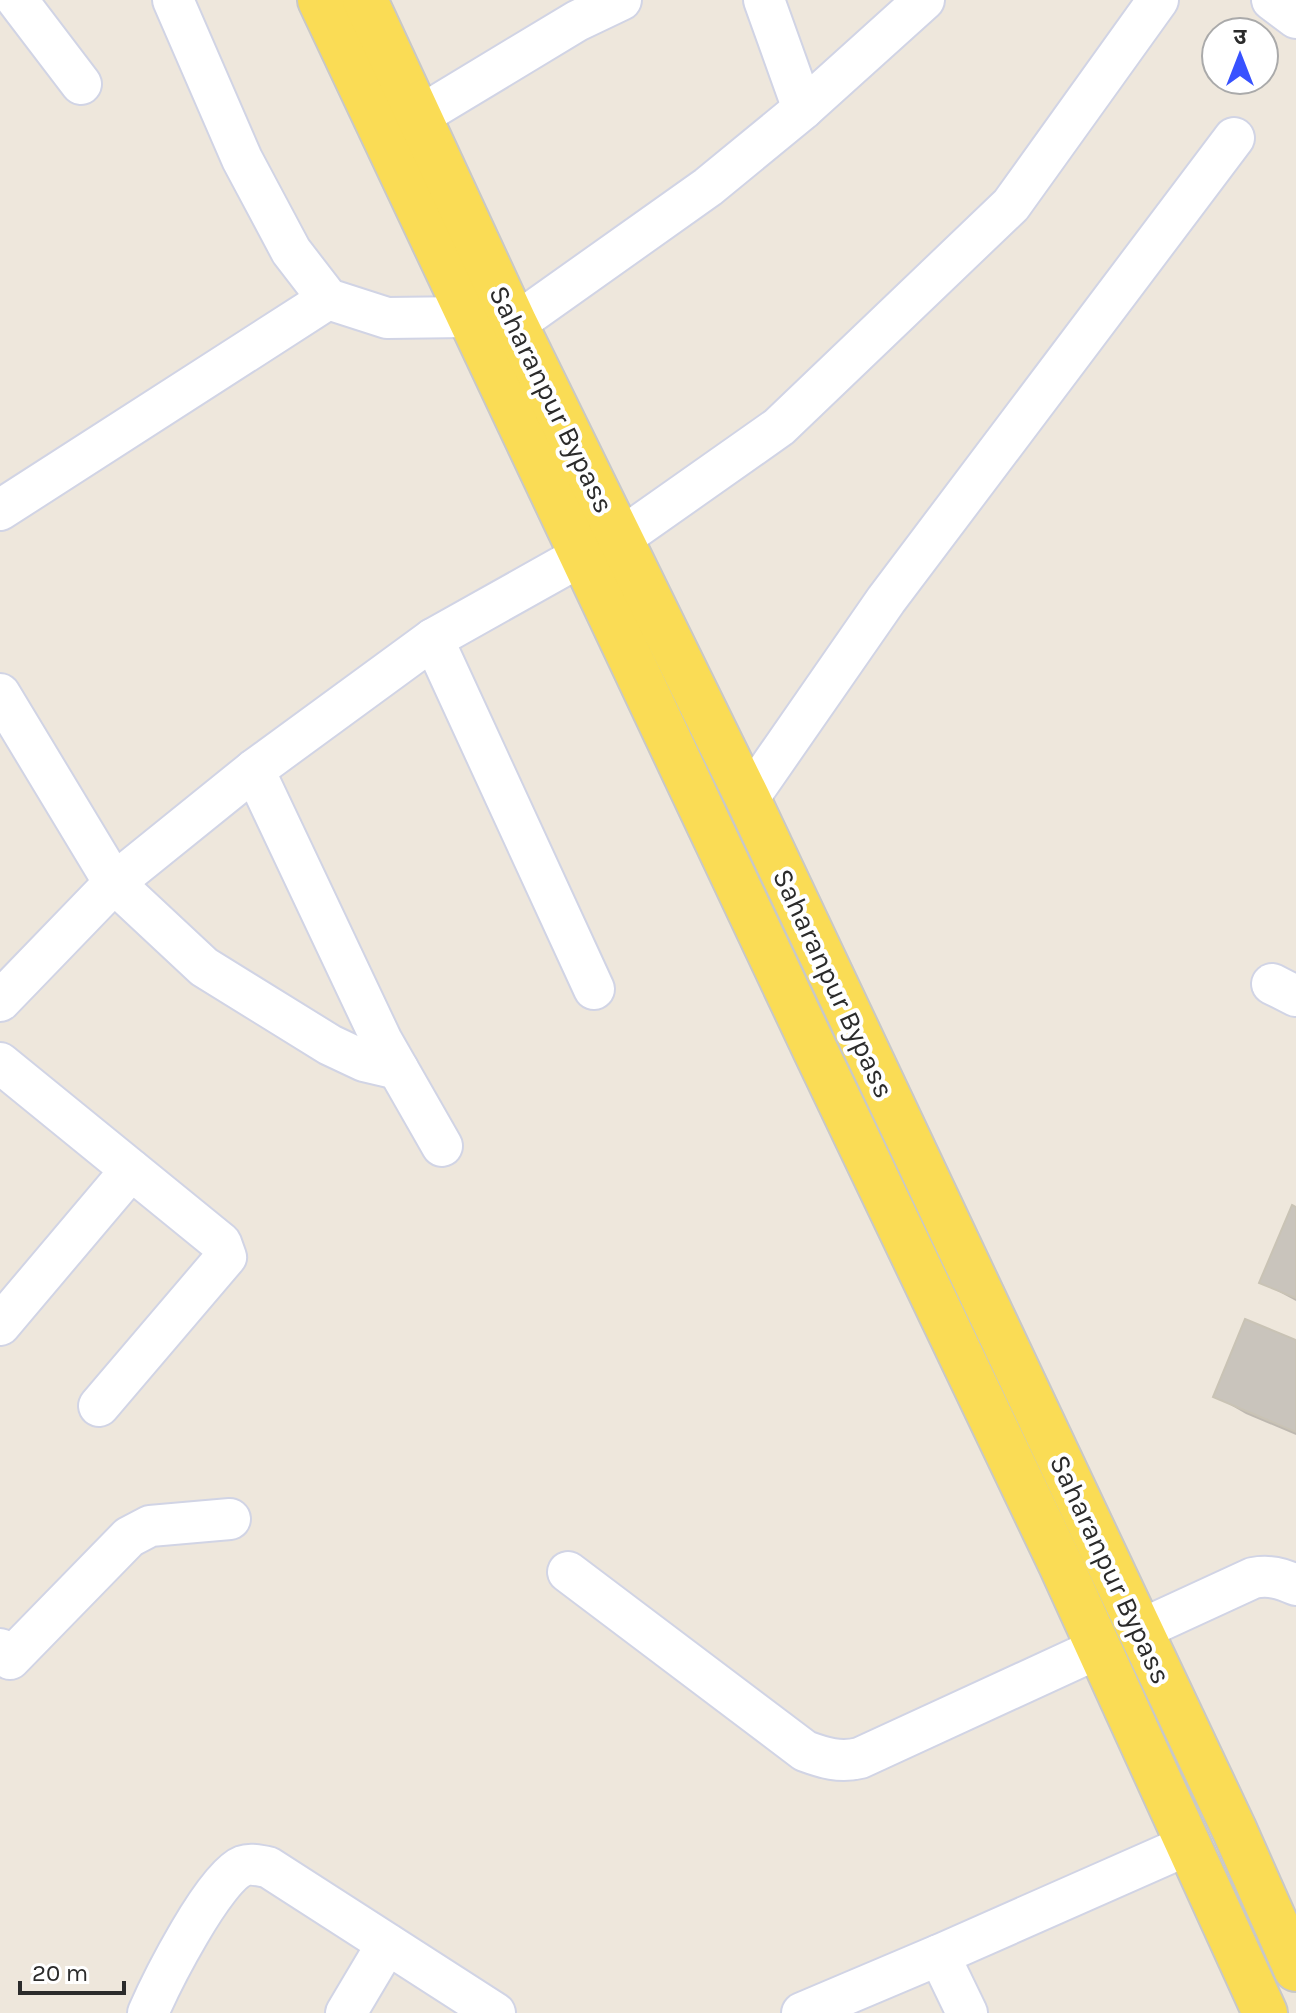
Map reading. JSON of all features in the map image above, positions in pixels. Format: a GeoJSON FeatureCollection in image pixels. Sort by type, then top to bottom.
{"type":"FeatureCollection","features":[{"type":"Feature","properties":{"kind":"main road"},"geometry":{"type":"LineString","coordinates":[[320,0],[468,317],[600,548],[1265,2013]]}},
{"type":"Feature","properties":{"kind":"main road","name":"Saharanpur Bypass"},"geometry":{"type":"LineString","coordinates":[[365,0],[515,324],[600,548],[748,799],[1140,1630],[1296,1969]]}},
{"type":"Feature","properties":{"kind":"main road"},"geometry":{"type":"LineString","coordinates":[[1148,1757],[1190,1738]]}},
{"type":"Feature","properties":{"kind":"street"},"geometry":{"type":"LineString","coordinates":[[17,0],[81,84]]}},
{"type":"Feature","properties":{"kind":"street"},"geometry":{"type":"LineString","coordinates":[[173,0],[242,159],[291,251],[328,299],[387,318],[468,317]]}},
{"type":"Feature","properties":{"kind":"street"},"geometry":{"type":"LineString","coordinates":[[418,117],[573,10],[621,0]]}},
{"type":"Feature","properties":{"kind":"street"},"geometry":{"type":"LineString","coordinates":[[764,0],[803,109]]}},
{"type":"Feature","properties":{"kind":"street"},"geometry":{"type":"LineString","coordinates":[[515,324],[708,187],[803,109],[924,0]]}},
{"type":"Feature","properties":{"kind":"street"},"geometry":{"type":"LineString","coordinates":[[0,1001],[114,883],[254,770],[433,639],[600,548],[779,427],[1011,205],[1158,0]]}},
{"type":"Feature","properties":{"kind":"street"},"geometry":{"type":"LineString","coordinates":[[1272,0],[1296,18]]}},
{"type":"Feature","properties":{"kind":"street"},"geometry":{"type":"LineString","coordinates":[[748,799],[886,600],[1234,138]]}},
{"type":"Feature","properties":{"kind":"street"},"geometry":{"type":"LineString","coordinates":[[5,499],[328,299]]}},
{"type":"Feature","properties":{"kind":"street"},"geometry":{"type":"LineString","coordinates":[[433,639],[594,989]]}},
{"type":"Feature","properties":{"kind":"street"},"geometry":{"type":"LineString","coordinates":[[0,694],[114,883],[204,967],[330,1045],[364,1061],[398,1069]]}},
{"type":"Feature","properties":{"kind":"street"},"geometry":{"type":"LineString","coordinates":[[254,770],[382,1041],[442,1146]]}},
{"type":"Feature","properties":{"kind":"street"},"geometry":{"type":"LineString","coordinates":[[0,1063],[221,1243],[226,1257],[99,1406]]}},
{"type":"Feature","properties":{"kind":"street"},"geometry":{"type":"LineString","coordinates":[[0,1325],[131,1170]]}},
{"type":"Feature","properties":{"kind":"street"},"geometry":{"type":"LineString","coordinates":[[3,1660],[129,1537],[150,1526],[230,1519]]}},
{"type":"Feature","properties":{"kind":"street"},"geometry":{"type":"LineString","coordinates":[[568,1572],[805,1751],[846,1762],[1099,1648]]}},
{"type":"Feature","properties":{"kind":"street"},"geometry":{"type":"LineString","coordinates":[[1140,1630],[1253,1578],[1281,1578],[1296,1585]]}},
{"type":"Feature","properties":{"kind":"street"},"geometry":{"type":"LineString","coordinates":[[802,2013],[1188,1845]]}},
{"type":"Feature","properties":{"kind":"street"},"geometry":{"type":"LineString","coordinates":[[148,2013],[166,1971],[200,1915],[234,1872],[243,1867],[268,1867],[495,2013]]}},
{"type":"Feature","properties":{"kind":"street"},"geometry":{"type":"LineString","coordinates":[[346,2013],[387,1944]]}},
{"type":"Feature","properties":{"kind":"street"},"geometry":{"type":"LineString","coordinates":[[939,1955],[967,2013]]}},
{"type":"Feature","properties":{"kind":"building"},"geometry":{"type":"Polygon","coordinates":[[[1292,1205],[1296,1207],[1296,1298],[1259,1283],[1292,1205]]]}},
{"type":"Feature","properties":{"kind":"building"},"geometry":{"type":"Polygon","coordinates":[[[1245,1319],[1296,1340],[1296,1432],[1213,1397],[1245,1319]]]}}]}
